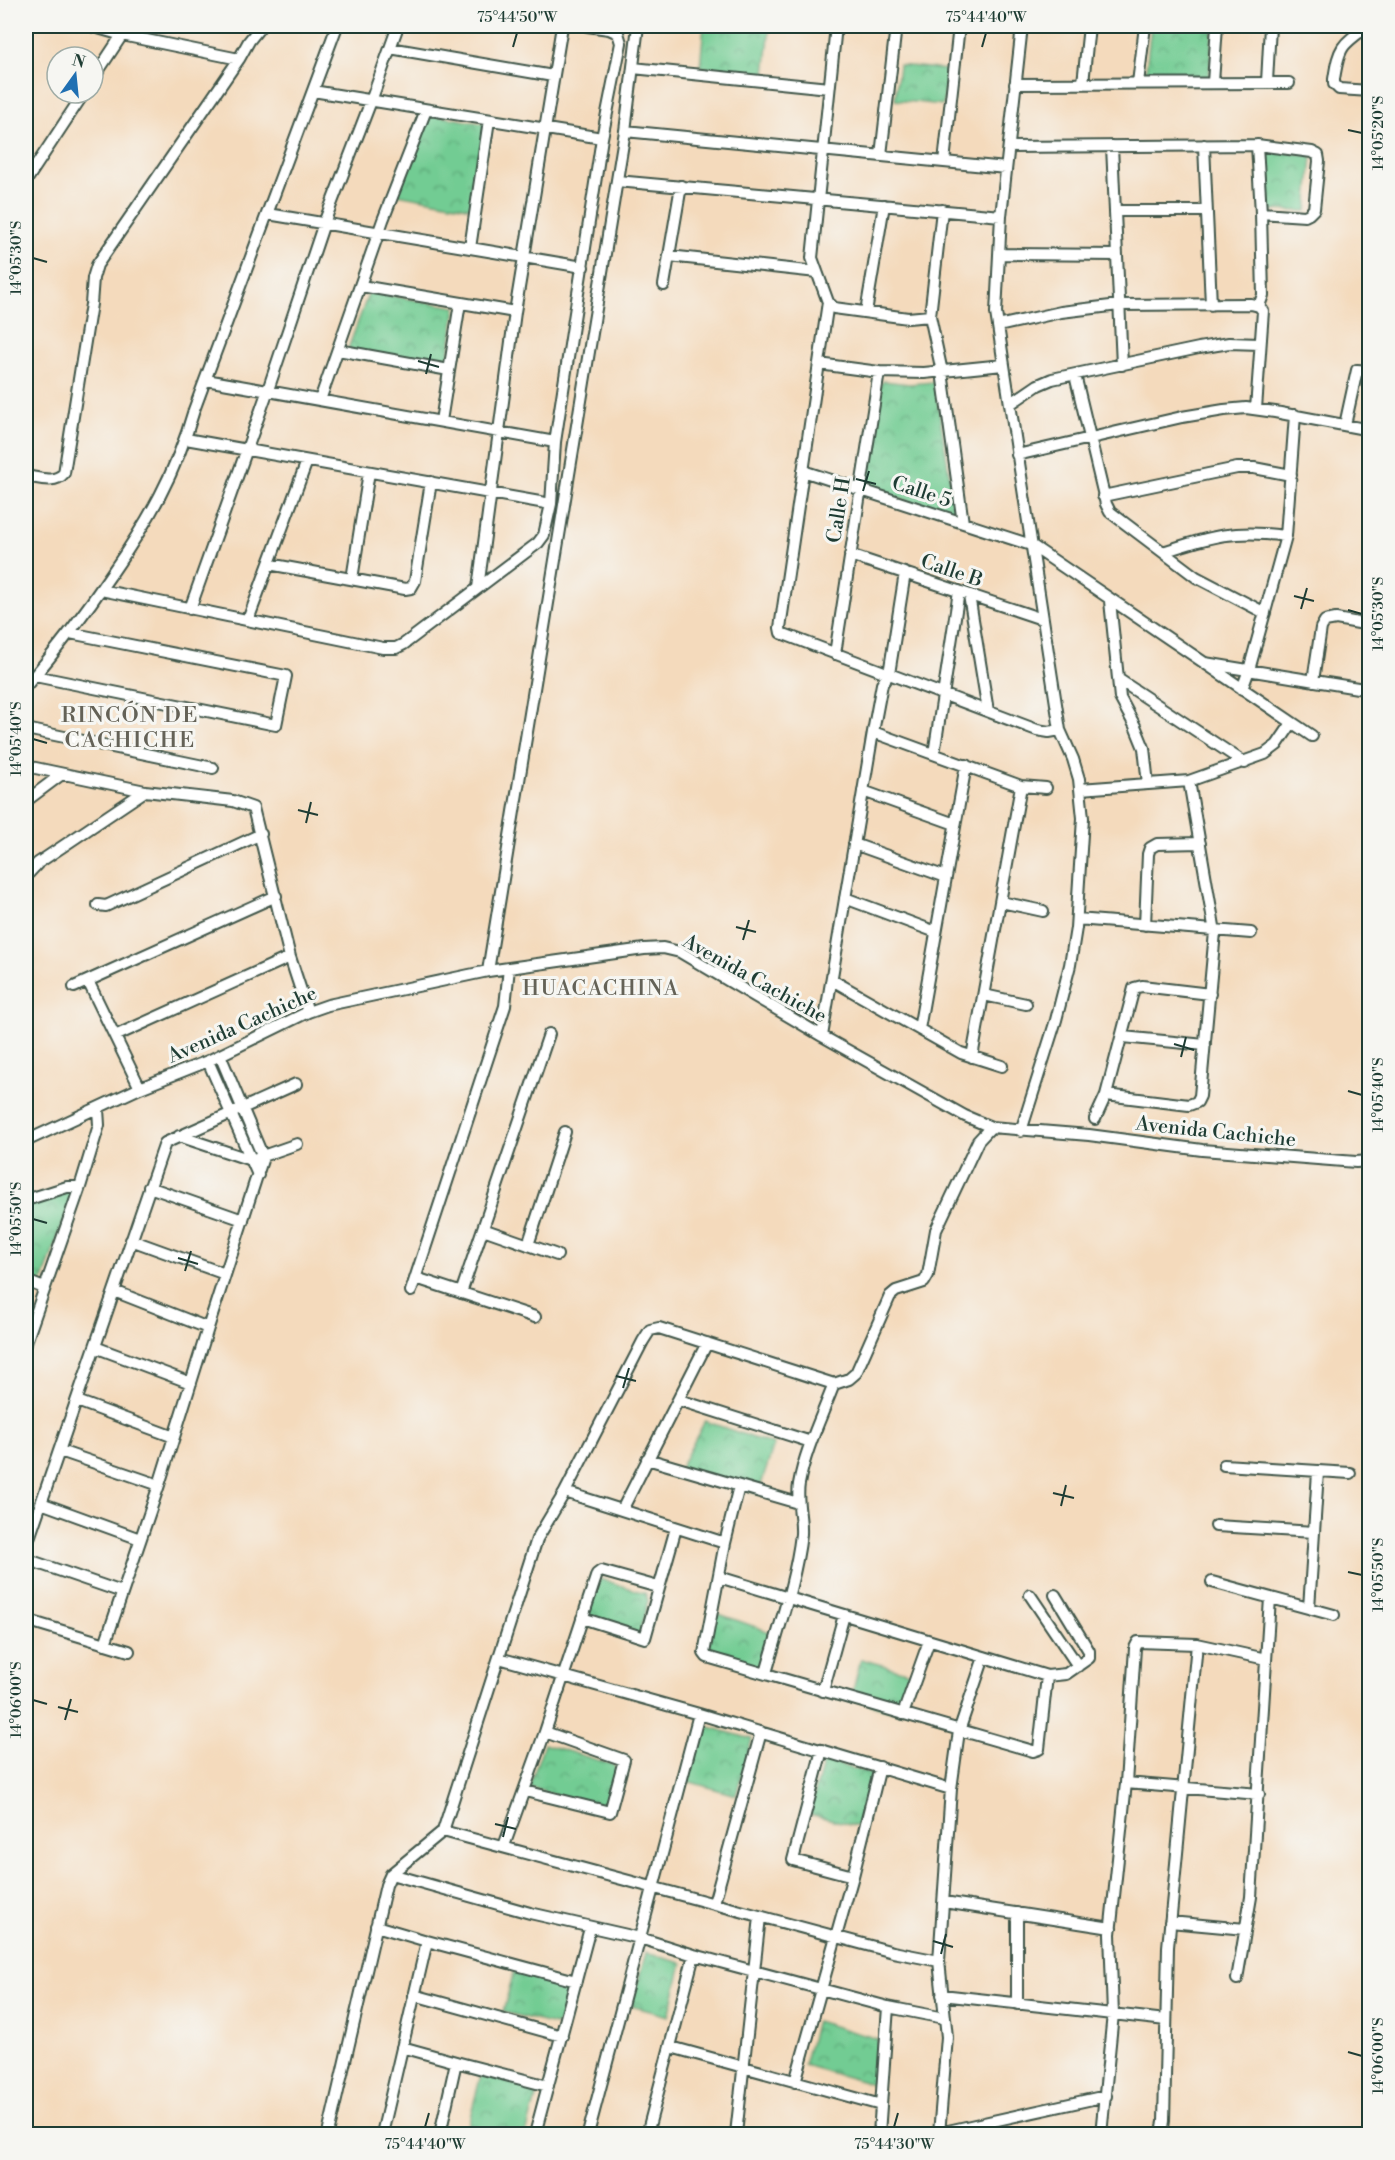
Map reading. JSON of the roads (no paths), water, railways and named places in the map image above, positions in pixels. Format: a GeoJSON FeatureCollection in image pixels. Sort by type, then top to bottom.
{"type":"FeatureCollection","features":[{"type":"Feature","properties":{"kind":"street"},"geometry":{"type":"LineString","coordinates":[[91,26],[122,35],[239,59]]}},
{"type":"Feature","properties":{"kind":"street"},"geometry":{"type":"LineString","coordinates":[[26,476],[54,480],[60,478],[64,473],[91,304],[93,278],[97,265],[261,26]]}},
{"type":"Feature","properties":{"kind":"street"},"geometry":{"type":"LineString","coordinates":[[26,686],[70,633],[101,590],[144,526],[165,488],[186,439],[337,26]]}},
{"type":"Feature","properties":{"kind":"street"},"geometry":{"type":"LineString","coordinates":[[190,609],[268,390],[324,223],[398,26]]}},
{"type":"Feature","properties":{"kind":"street"},"geometry":{"type":"LineString","coordinates":[[478,588],[515,312],[562,26]]}},
{"type":"Feature","properties":{"kind":"street"},"geometry":{"type":"LineString","coordinates":[[101,590],[383,648],[396,648],[538,543],[544,535],[551,504],[555,442],[602,138],[621,43],[618,33],[609,29],[587,26]]}},
{"type":"Feature","properties":{"kind":"street"},"geometry":{"type":"LineString","coordinates":[[488,971],[625,131],[638,26]]}},
{"type":"Feature","properties":{"kind":"street"},"geometry":{"type":"LineString","coordinates":[[836,26],[812,258],[828,302],[834,308],[908,318],[930,316]]}},
{"type":"Feature","properties":{"kind":"street"},"geometry":{"type":"LineString","coordinates":[[881,155],[896,26]]}},
{"type":"Feature","properties":{"kind":"street"},"geometry":{"type":"LineString","coordinates":[[944,162],[959,26]]}},
{"type":"Feature","properties":{"kind":"street"},"geometry":{"type":"LineString","coordinates":[[1021,1131],[1056,1020],[1070,965],[1077,919],[1083,818],[1080,789],[1073,759],[1060,730],[996,313],[1001,216],[1022,26]]}},
{"type":"Feature","properties":{"kind":"street"},"geometry":{"type":"LineString","coordinates":[[1083,83],[1089,26]]}},
{"type":"Feature","properties":{"kind":"street"},"geometry":{"type":"LineString","coordinates":[[1138,83],[1145,26]]}},
{"type":"Feature","properties":{"kind":"street"},"geometry":{"type":"LineString","coordinates":[[1213,82],[1217,26]]}},
{"type":"Feature","properties":{"kind":"street"},"geometry":{"type":"LineString","coordinates":[[1267,82],[1270,26]]}},
{"type":"Feature","properties":{"kind":"street"},"geometry":{"type":"LineString","coordinates":[[1368,26],[1347,41],[1338,52],[1334,84],[1339,89],[1370,92]]}},
{"type":"Feature","properties":{"kind":"street"},"geometry":{"type":"LineString","coordinates":[[105,61],[122,35]]}},
{"type":"Feature","properties":{"kind":"street"},"geometry":{"type":"LineString","coordinates":[[390,48],[553,76]]}},
{"type":"Feature","properties":{"kind":"street"},"geometry":{"type":"LineString","coordinates":[[633,68],[829,88]]}},
{"type":"Feature","properties":{"kind":"street"},"geometry":{"type":"LineString","coordinates":[[1015,84],[1289,83]]}},
{"type":"Feature","properties":{"kind":"street"},"geometry":{"type":"LineString","coordinates":[[313,91],[602,138]]}},
{"type":"Feature","properties":{"kind":"street"},"geometry":{"type":"LineString","coordinates":[[26,181],[76,105]]}},
{"type":"Feature","properties":{"kind":"street"},"geometry":{"type":"LineString","coordinates":[[320,400],[426,110]]}},
{"type":"Feature","properties":{"kind":"street"},"geometry":{"type":"LineString","coordinates":[[470,248],[489,120]]}},
{"type":"Feature","properties":{"kind":"street"},"geometry":{"type":"LineString","coordinates":[[625,131],[1006,168]]}},
{"type":"Feature","properties":{"kind":"street"},"geometry":{"type":"LineString","coordinates":[[1204,145],[1211,305]]}},
{"type":"Feature","properties":{"kind":"street"},"geometry":{"type":"LineString","coordinates":[[1009,147],[1257,145],[1312,152],[1318,155],[1314,208],[1310,214],[1305,216],[1261,213]]}},
{"type":"Feature","properties":{"kind":"street"},"geometry":{"type":"LineString","coordinates":[[1257,145],[1263,296],[1259,306]]}},
{"type":"Feature","properties":{"kind":"street"},"geometry":{"type":"LineString","coordinates":[[1112,146],[1122,365]]}},
{"type":"Feature","properties":{"kind":"street"},"geometry":{"type":"LineString","coordinates":[[617,181],[1001,216]]}},
{"type":"Feature","properties":{"kind":"street"},"geometry":{"type":"LineString","coordinates":[[664,285],[681,186]]}},
{"type":"Feature","properties":{"kind":"street"},"geometry":{"type":"LineString","coordinates":[[866,312],[884,205]]}},
{"type":"Feature","properties":{"kind":"street"},"geometry":{"type":"LineString","coordinates":[[942,210],[930,316],[942,372],[963,523]]}},
{"type":"Feature","properties":{"kind":"street"},"geometry":{"type":"LineString","coordinates":[[1115,211],[1207,211]]}},
{"type":"Feature","properties":{"kind":"street"},"geometry":{"type":"LineString","coordinates":[[268,214],[583,267]]}},
{"type":"Feature","properties":{"kind":"street"},"geometry":{"type":"LineString","coordinates":[[999,254],[1117,255]]}},
{"type":"Feature","properties":{"kind":"street"},"geometry":{"type":"LineString","coordinates":[[669,256],[817,272]]}},
{"type":"Feature","properties":{"kind":"street"},"geometry":{"type":"LineString","coordinates":[[361,286],[515,312]]}},
{"type":"Feature","properties":{"kind":"street"},"geometry":{"type":"LineString","coordinates":[[828,302],[781,633],[1037,730],[1049,732],[1060,730]]}},
{"type":"Feature","properties":{"kind":"street"},"geometry":{"type":"LineString","coordinates":[[441,422],[460,303]]}},
{"type":"Feature","properties":{"kind":"street"},"geometry":{"type":"LineString","coordinates":[[998,326],[1061,312],[1119,305],[1251,304],[1259,306],[1263,311],[1256,410]]}},
{"type":"Feature","properties":{"kind":"street"},"geometry":{"type":"LineString","coordinates":[[1010,404],[1038,385],[1052,379],[1219,345],[1260,344]]}},
{"type":"Feature","properties":{"kind":"street"},"geometry":{"type":"LineString","coordinates":[[338,350],[449,370]]}},
{"type":"Feature","properties":{"kind":"street"},"geometry":{"type":"LineString","coordinates":[[819,364],[879,372],[942,372],[1004,365]]}},
{"type":"Feature","properties":{"kind":"street"},"geometry":{"type":"LineString","coordinates":[[1345,425],[1357,370],[1370,371]]}},
{"type":"Feature","properties":{"kind":"street","name":"Calle H"},"geometry":{"type":"LineString","coordinates":[[835,654],[879,372]]}},
{"type":"Feature","properties":{"kind":"street"},"geometry":{"type":"LineString","coordinates":[[1075,375],[1103,496],[1110,512],[1196,577],[1265,613]]}},
{"type":"Feature","properties":{"kind":"street"},"geometry":{"type":"LineString","coordinates":[[206,380],[555,442]]}},
{"type":"Feature","properties":{"kind":"street"},"geometry":{"type":"LineString","coordinates":[[1017,455],[1182,417],[1224,410],[1256,410],[1370,430]]}},
{"type":"Feature","properties":{"kind":"street"},"geometry":{"type":"LineString","coordinates":[[1242,689],[1286,536],[1295,416]]}},
{"type":"Feature","properties":{"kind":"street"},"geometry":{"type":"LineString","coordinates":[[186,439],[551,504]]}},
{"type":"Feature","properties":{"kind":"street"},"geometry":{"type":"LineString","coordinates":[[248,620],[307,461]]}},
{"type":"Feature","properties":{"kind":"street"},"geometry":{"type":"LineString","coordinates":[[1103,496],[1236,468],[1254,468],[1291,475]]}},
{"type":"Feature","properties":{"kind":"street"},"geometry":{"type":"LineString","coordinates":[[352,579],[369,471]]}},
{"type":"Feature","properties":{"kind":"street","name":"Calle 5"},"geometry":{"type":"LineString","coordinates":[[803,471],[1031,545],[1110,601],[1312,736]]}},
{"type":"Feature","properties":{"kind":"street"},"geometry":{"type":"LineString","coordinates":[[269,564],[405,589],[411,588],[415,581],[431,482]]}},
{"type":"Feature","properties":{"kind":"street"},"geometry":{"type":"LineString","coordinates":[[1163,552],[1202,539],[1234,532],[1286,536]]}},
{"type":"Feature","properties":{"kind":"street","name":"Calle B"},"geometry":{"type":"LineString","coordinates":[[850,555],[1042,619]]}},
{"type":"Feature","properties":{"kind":"street"},"geometry":{"type":"LineString","coordinates":[[822,1036],[873,732],[882,684],[889,675],[905,573]]}},
{"type":"Feature","properties":{"kind":"street"},"geometry":{"type":"LineString","coordinates":[[934,754],[964,593]]}},
{"type":"Feature","properties":{"kind":"street"},"geometry":{"type":"LineString","coordinates":[[964,593],[988,711]]}},
{"type":"Feature","properties":{"kind":"street"},"geometry":{"type":"LineString","coordinates":[[1110,601],[1120,698],[1136,726],[1144,748],[1148,784]]}},
{"type":"Feature","properties":{"kind":"street"},"geometry":{"type":"LineString","coordinates":[[1313,681],[1321,628],[1325,621],[1336,619],[1370,625]]}},
{"type":"Feature","properties":{"kind":"street"},"geometry":{"type":"LineString","coordinates":[[35,676],[276,725],[286,676],[70,633]]}},
{"type":"Feature","properties":{"kind":"street"},"geometry":{"type":"LineString","coordinates":[[1202,662],[1370,690]]}},
{"type":"Feature","properties":{"kind":"street"},"geometry":{"type":"LineString","coordinates":[[1118,679],[1245,763]]}},
{"type":"Feature","properties":{"kind":"street"},"geometry":{"type":"LineString","coordinates":[[1080,789],[1189,781],[1265,754],[1277,744],[1292,723]]}},
{"type":"Feature","properties":{"kind":"street"},"geometry":{"type":"LineString","coordinates":[[26,729],[213,768]]}},
{"type":"Feature","properties":{"kind":"street"},"geometry":{"type":"LineString","coordinates":[[873,732],[1022,786],[1046,788]]}},
{"type":"Feature","properties":{"kind":"street"},"geometry":{"type":"LineString","coordinates":[[919,1029],[966,765]]}},
{"type":"Feature","properties":{"kind":"street"},"geometry":{"type":"LineString","coordinates":[[26,766],[145,791],[189,797],[212,797],[254,808],[290,957],[308,1012]]}},
{"type":"Feature","properties":{"kind":"street"},"geometry":{"type":"LineString","coordinates":[[26,801],[62,774]]}},
{"type":"Feature","properties":{"kind":"street"},"geometry":{"type":"LineString","coordinates":[[1106,1095],[1189,1105],[1197,1102],[1200,1096],[1215,932],[1189,781]]}},
{"type":"Feature","properties":{"kind":"street"},"geometry":{"type":"LineString","coordinates":[[972,1058],[1022,786]]}},
{"type":"Feature","properties":{"kind":"street"},"geometry":{"type":"LineString","coordinates":[[26,884],[27,874],[38,864],[145,791]]}},
{"type":"Feature","properties":{"kind":"street"},"geometry":{"type":"LineString","coordinates":[[863,791],[955,824]]}},
{"type":"Feature","properties":{"kind":"street"},"geometry":{"type":"LineString","coordinates":[[98,905],[106,906],[261,834]]}},
{"type":"Feature","properties":{"kind":"street"},"geometry":{"type":"LineString","coordinates":[[1144,925],[1150,848],[1157,844],[1200,843]]}},
{"type":"Feature","properties":{"kind":"street"},"geometry":{"type":"LineString","coordinates":[[854,844],[945,877]]}},
{"type":"Feature","properties":{"kind":"street"},"geometry":{"type":"LineString","coordinates":[[74,987],[276,897]]}},
{"type":"Feature","properties":{"kind":"street"},"geometry":{"type":"LineString","coordinates":[[845,898],[936,932]]}},
{"type":"Feature","properties":{"kind":"street"},"geometry":{"type":"LineString","coordinates":[[1001,902],[1043,911]]}},
{"type":"Feature","properties":{"kind":"street"},"geometry":{"type":"LineString","coordinates":[[1077,919],[1215,932],[1251,933]]}},
{"type":"Feature","properties":{"kind":"street","name":"Avenida Cachiche"},"geometry":{"type":"LineString","coordinates":[[26,1141],[140,1088],[208,1061],[308,1012],[350,999],[488,971],[663,948],[680,952],[822,1036],[965,1116],[991,1127],[1089,1135],[1202,1150],[1356,1162],[1370,1161]]}},
{"type":"Feature","properties":{"kind":"street"},"geometry":{"type":"LineString","coordinates":[[115,1036],[290,957]]}},
{"type":"Feature","properties":{"kind":"street"},"geometry":{"type":"LineString","coordinates":[[411,1291],[505,1006],[509,968]]}},
{"type":"Feature","properties":{"kind":"street"},"geometry":{"type":"LineString","coordinates":[[832,980],[972,1058],[1002,1066]]}},
{"type":"Feature","properties":{"kind":"street"},"geometry":{"type":"LineString","coordinates":[[88,981],[140,1088]]}},
{"type":"Feature","properties":{"kind":"street"},"geometry":{"type":"LineString","coordinates":[[1095,1119],[1106,1095],[1134,988],[1142,986],[1210,994]]}},
{"type":"Feature","properties":{"kind":"street"},"geometry":{"type":"LineString","coordinates":[[984,995],[1026,1004]]}},
{"type":"Feature","properties":{"kind":"street"},"geometry":{"type":"LineString","coordinates":[[461,1293],[549,1034]]}},
{"type":"Feature","properties":{"kind":"street"},"geometry":{"type":"LineString","coordinates":[[1123,1036],[1205,1045]]}},
{"type":"Feature","properties":{"kind":"street"},"geometry":{"type":"LineString","coordinates":[[105,1644],[159,1485],[263,1157],[220,1055]]}},
{"type":"Feature","properties":{"kind":"street"},"geometry":{"type":"LineString","coordinates":[[208,1061],[258,1175]]}},
{"type":"Feature","properties":{"kind":"street"},"geometry":{"type":"LineString","coordinates":[[26,1547],[165,1143],[296,1084]]}},
{"type":"Feature","properties":{"kind":"street"},"geometry":{"type":"LineString","coordinates":[[26,1342],[80,1187],[99,1125],[98,1109]]}},
{"type":"Feature","properties":{"kind":"street"},"geometry":{"type":"LineString","coordinates":[[327,2134],[386,1885],[391,1874],[443,1831],[537,1539],[565,1492],[650,1330],[659,1328],[834,1384],[849,1379],[856,1373],[890,1296],[896,1291],[924,1282],[928,1275],[936,1230],[978,1141],[991,1127]]}},
{"type":"Feature","properties":{"kind":"street"},"geometry":{"type":"LineString","coordinates":[[528,1245],[565,1132]]}},
{"type":"Feature","properties":{"kind":"street"},"geometry":{"type":"LineString","coordinates":[[179,1136],[251,1160],[297,1144]]}},
{"type":"Feature","properties":{"kind":"street"},"geometry":{"type":"LineString","coordinates":[[26,1200],[67,1187],[80,1187]]}},
{"type":"Feature","properties":{"kind":"street"},"geometry":{"type":"LineString","coordinates":[[149,1187],[243,1220]]}},
{"type":"Feature","properties":{"kind":"street"},"geometry":{"type":"LineString","coordinates":[[483,1229],[557,1255]]}},
{"type":"Feature","properties":{"kind":"street"},"geometry":{"type":"LineString","coordinates":[[131,1240],[225,1274]]}},
{"type":"Feature","properties":{"kind":"street"},"geometry":{"type":"LineString","coordinates":[[416,1278],[535,1317]]}},
{"type":"Feature","properties":{"kind":"street"},"geometry":{"type":"LineString","coordinates":[[26,1281],[45,1288]]}},
{"type":"Feature","properties":{"kind":"street"},"geometry":{"type":"LineString","coordinates":[[114,1291],[208,1328]]}},
{"type":"Feature","properties":{"kind":"street"},"geometry":{"type":"LineString","coordinates":[[622,1510],[707,1343]]}},
{"type":"Feature","properties":{"kind":"street"},"geometry":{"type":"LineString","coordinates":[[95,1347],[191,1383]]}},
{"type":"Feature","properties":{"kind":"street"},"geometry":{"type":"LineString","coordinates":[[766,1673],[787,1598],[801,1534],[799,1483],[811,1442],[834,1384]]}},
{"type":"Feature","properties":{"kind":"street"},"geometry":{"type":"LineString","coordinates":[[678,1400],[811,1442]]}},
{"type":"Feature","properties":{"kind":"street"},"geometry":{"type":"LineString","coordinates":[[77,1401],[174,1437]]}},
{"type":"Feature","properties":{"kind":"street"},"geometry":{"type":"LineString","coordinates":[[60,1451],[159,1485]]}},
{"type":"Feature","properties":{"kind":"street"},"geometry":{"type":"LineString","coordinates":[[647,1459],[798,1503]]}},
{"type":"Feature","properties":{"kind":"street"},"geometry":{"type":"LineString","coordinates":[[1224,1465],[1350,1473]]}},
{"type":"Feature","properties":{"kind":"street"},"geometry":{"type":"LineString","coordinates":[[1309,1608],[1318,1472]]}},
{"type":"Feature","properties":{"kind":"street"},"geometry":{"type":"LineString","coordinates":[[739,1486],[725,1543],[705,1656],[959,1731],[1036,1751],[1039,1749],[1047,1676]]}},
{"type":"Feature","properties":{"kind":"street"},"geometry":{"type":"LineString","coordinates":[[565,1492],[725,1543]]}},
{"type":"Feature","properties":{"kind":"street"},"geometry":{"type":"LineString","coordinates":[[41,1503],[140,1539]]}},
{"type":"Feature","properties":{"kind":"street"},"geometry":{"type":"LineString","coordinates":[[1216,1526],[1314,1532]]}},
{"type":"Feature","properties":{"kind":"street"},"geometry":{"type":"LineString","coordinates":[[582,1618],[645,1638],[676,1528]]}},
{"type":"Feature","properties":{"kind":"street"},"geometry":{"type":"LineString","coordinates":[[26,1559],[122,1592]]}},
{"type":"Feature","properties":{"kind":"street"},"geometry":{"type":"LineString","coordinates":[[504,1846],[525,1791],[599,1572],[658,1587]]}},
{"type":"Feature","properties":{"kind":"street"},"geometry":{"type":"LineString","coordinates":[[719,1577],[1047,1676],[1066,1674],[1089,1658],[1089,1651],[1055,1595]]}},
{"type":"Feature","properties":{"kind":"street"},"geometry":{"type":"LineString","coordinates":[[1212,1582],[1334,1615]]}},
{"type":"Feature","properties":{"kind":"street"},"geometry":{"type":"LineString","coordinates":[[1030,1595],[1078,1666]]}},
{"type":"Feature","properties":{"kind":"street"},"geometry":{"type":"LineString","coordinates":[[1237,1979],[1251,1897],[1270,1598]]}},
{"type":"Feature","properties":{"kind":"street"},"geometry":{"type":"LineString","coordinates":[[823,1691],[844,1615]]}},
{"type":"Feature","properties":{"kind":"street"},"geometry":{"type":"LineString","coordinates":[[26,1620],[129,1651]]}},
{"type":"Feature","properties":{"kind":"street"},"geometry":{"type":"LineString","coordinates":[[903,1714],[929,1641]]}},
{"type":"Feature","properties":{"kind":"street"},"geometry":{"type":"LineString","coordinates":[[1101,2134],[1113,2014],[1111,1928],[1126,1783],[1135,1648],[1138,1642],[1197,1644],[1266,1659]]}},
{"type":"Feature","properties":{"kind":"street"},"geometry":{"type":"LineString","coordinates":[[1162,2134],[1170,1922],[1197,1644]]}},
{"type":"Feature","properties":{"kind":"street"},"geometry":{"type":"LineString","coordinates":[[984,1657],[959,1731],[951,1789],[939,1961],[947,2037],[939,2134],[1106,2096]]}},
{"type":"Feature","properties":{"kind":"street"},"geometry":{"type":"LineString","coordinates":[[499,1658],[699,1714],[951,1789]]}},
{"type":"Feature","properties":{"kind":"street"},"geometry":{"type":"LineString","coordinates":[[588,2134],[699,1714]]}},
{"type":"Feature","properties":{"kind":"street"},"geometry":{"type":"LineString","coordinates":[[525,1791],[610,1812],[624,1760],[545,1732]]}},
{"type":"Feature","properties":{"kind":"street"},"geometry":{"type":"LineString","coordinates":[[714,1903],[761,1732]]}},
{"type":"Feature","properties":{"kind":"street"},"geometry":{"type":"LineString","coordinates":[[822,1750],[794,1860],[854,1876]]}},
{"type":"Feature","properties":{"kind":"street"},"geometry":{"type":"LineString","coordinates":[[795,2082],[854,1876],[880,1767]]}},
{"type":"Feature","properties":{"kind":"street"},"geometry":{"type":"LineString","coordinates":[[1126,1783],[1259,1794]]}},
{"type":"Feature","properties":{"kind":"street"},"geometry":{"type":"LineString","coordinates":[[443,1831],[893,1953],[939,1961]]}},
{"type":"Feature","properties":{"kind":"street"},"geometry":{"type":"LineString","coordinates":[[391,1874],[530,1913],[640,1938],[694,1955],[888,2007],[944,2018]]}},
{"type":"Feature","properties":{"kind":"street"},"geometry":{"type":"LineString","coordinates":[[944,1902],[1111,1928]]}},
{"type":"Feature","properties":{"kind":"street"},"geometry":{"type":"LineString","coordinates":[[1017,1913],[1017,2004]]}},
{"type":"Feature","properties":{"kind":"street"},"geometry":{"type":"LineString","coordinates":[[736,2134],[760,1917]]}},
{"type":"Feature","properties":{"kind":"street"},"geometry":{"type":"LineString","coordinates":[[1170,1922],[1245,1929]]}},
{"type":"Feature","properties":{"kind":"street"},"geometry":{"type":"LineString","coordinates":[[376,1926],[576,1981]]}},
{"type":"Feature","properties":{"kind":"street"},"geometry":{"type":"LineString","coordinates":[[535,2134],[590,1928]]}},
{"type":"Feature","properties":{"kind":"street"},"geometry":{"type":"LineString","coordinates":[[382,2134],[427,1941]]}},
{"type":"Feature","properties":{"kind":"street"},"geometry":{"type":"LineString","coordinates":[[647,2134],[694,1955]]}},
{"type":"Feature","properties":{"kind":"street"},"geometry":{"type":"LineString","coordinates":[[414,1995],[562,2036]]}},
{"type":"Feature","properties":{"kind":"street"},"geometry":{"type":"LineString","coordinates":[[942,1995],[1166,2020]]}},
{"type":"Feature","properties":{"kind":"street"},"geometry":{"type":"LineString","coordinates":[[879,2134],[888,2007]]}},
{"type":"Feature","properties":{"kind":"street"},"geometry":{"type":"LineString","coordinates":[[402,2047],[548,2086]]}},
{"type":"Feature","properties":{"kind":"street"},"geometry":{"type":"LineString","coordinates":[[671,2047],[881,2105]]}},
{"type":"Feature","properties":{"kind":"street"},"geometry":{"type":"LineString","coordinates":[[440,2134],[456,2062]]}},
{"type":"Feature","properties":{"kind":"district","name":"RINCÓN DE CACHICHE"},"geometry":{"type":"Point","coordinates":[130,726]}},
{"type":"Feature","properties":{"kind":"district","name":"HUACACHINA"},"geometry":{"type":"Point","coordinates":[601,988]}}]}
